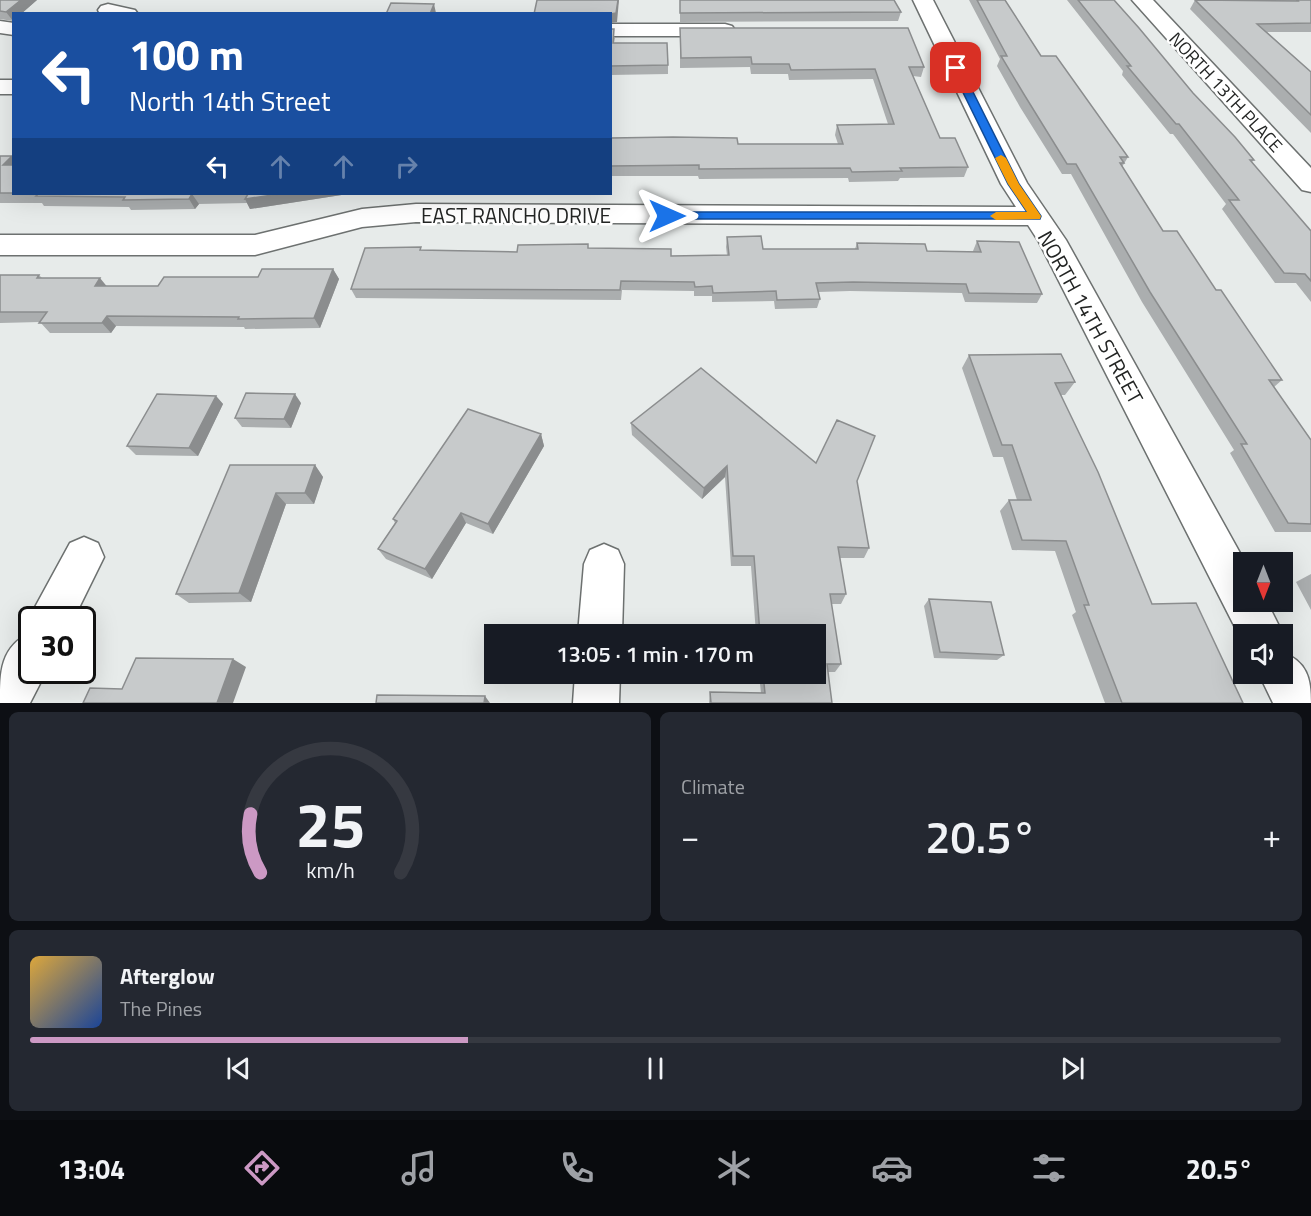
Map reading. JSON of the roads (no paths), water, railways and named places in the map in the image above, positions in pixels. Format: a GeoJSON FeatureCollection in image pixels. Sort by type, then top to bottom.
{"type":"FeatureCollection","features":[{"type":"Feature","properties":{"kind":"street","name":"NORTH 13TH PLACE"},"geometry":{"type":"LineString","coordinates":[[1142,0],[1311,184]]}},
{"type":"Feature","properties":{"kind":"street"},"geometry":{"type":"LineString","coordinates":[[108,10],[118,12]]}},
{"type":"Feature","properties":{"kind":"street","name":"NORTH 14TH STREET"},"geometry":{"type":"LineString","coordinates":[[924,20],[1014,184],[1052,240],[1256,624]]}},
{"type":"Feature","properties":{"kind":"street"},"geometry":{"type":"LineString","coordinates":[[612,30],[750,30]]}},
{"type":"Feature","properties":{"kind":"street","name":"EAST RANCHO DRIVE"},"geometry":{"type":"LineString","coordinates":[[0,245],[255,245],[419,203],[1035,216]]}},
{"type":"Feature","properties":{"kind":"street"},"geometry":{"type":"LineString","coordinates":[[58,606],[84,557]]}},
{"type":"Feature","properties":{"kind":"street"},"geometry":{"type":"LineString","coordinates":[[601,624],[604,564]]}},
{"type":"Feature","properties":{"kind":"street"},"geometry":{"type":"LineString","coordinates":[[5,703],[18,679]]}},
{"type":"Feature","properties":{"kind":"street"},"geometry":{"type":"LineString","coordinates":[[596,703],[597,684]]}},
{"type":"Feature","properties":{"kind":"street"},"geometry":{"type":"LineString","coordinates":[[1287,684],[1297,703]]}}]}
